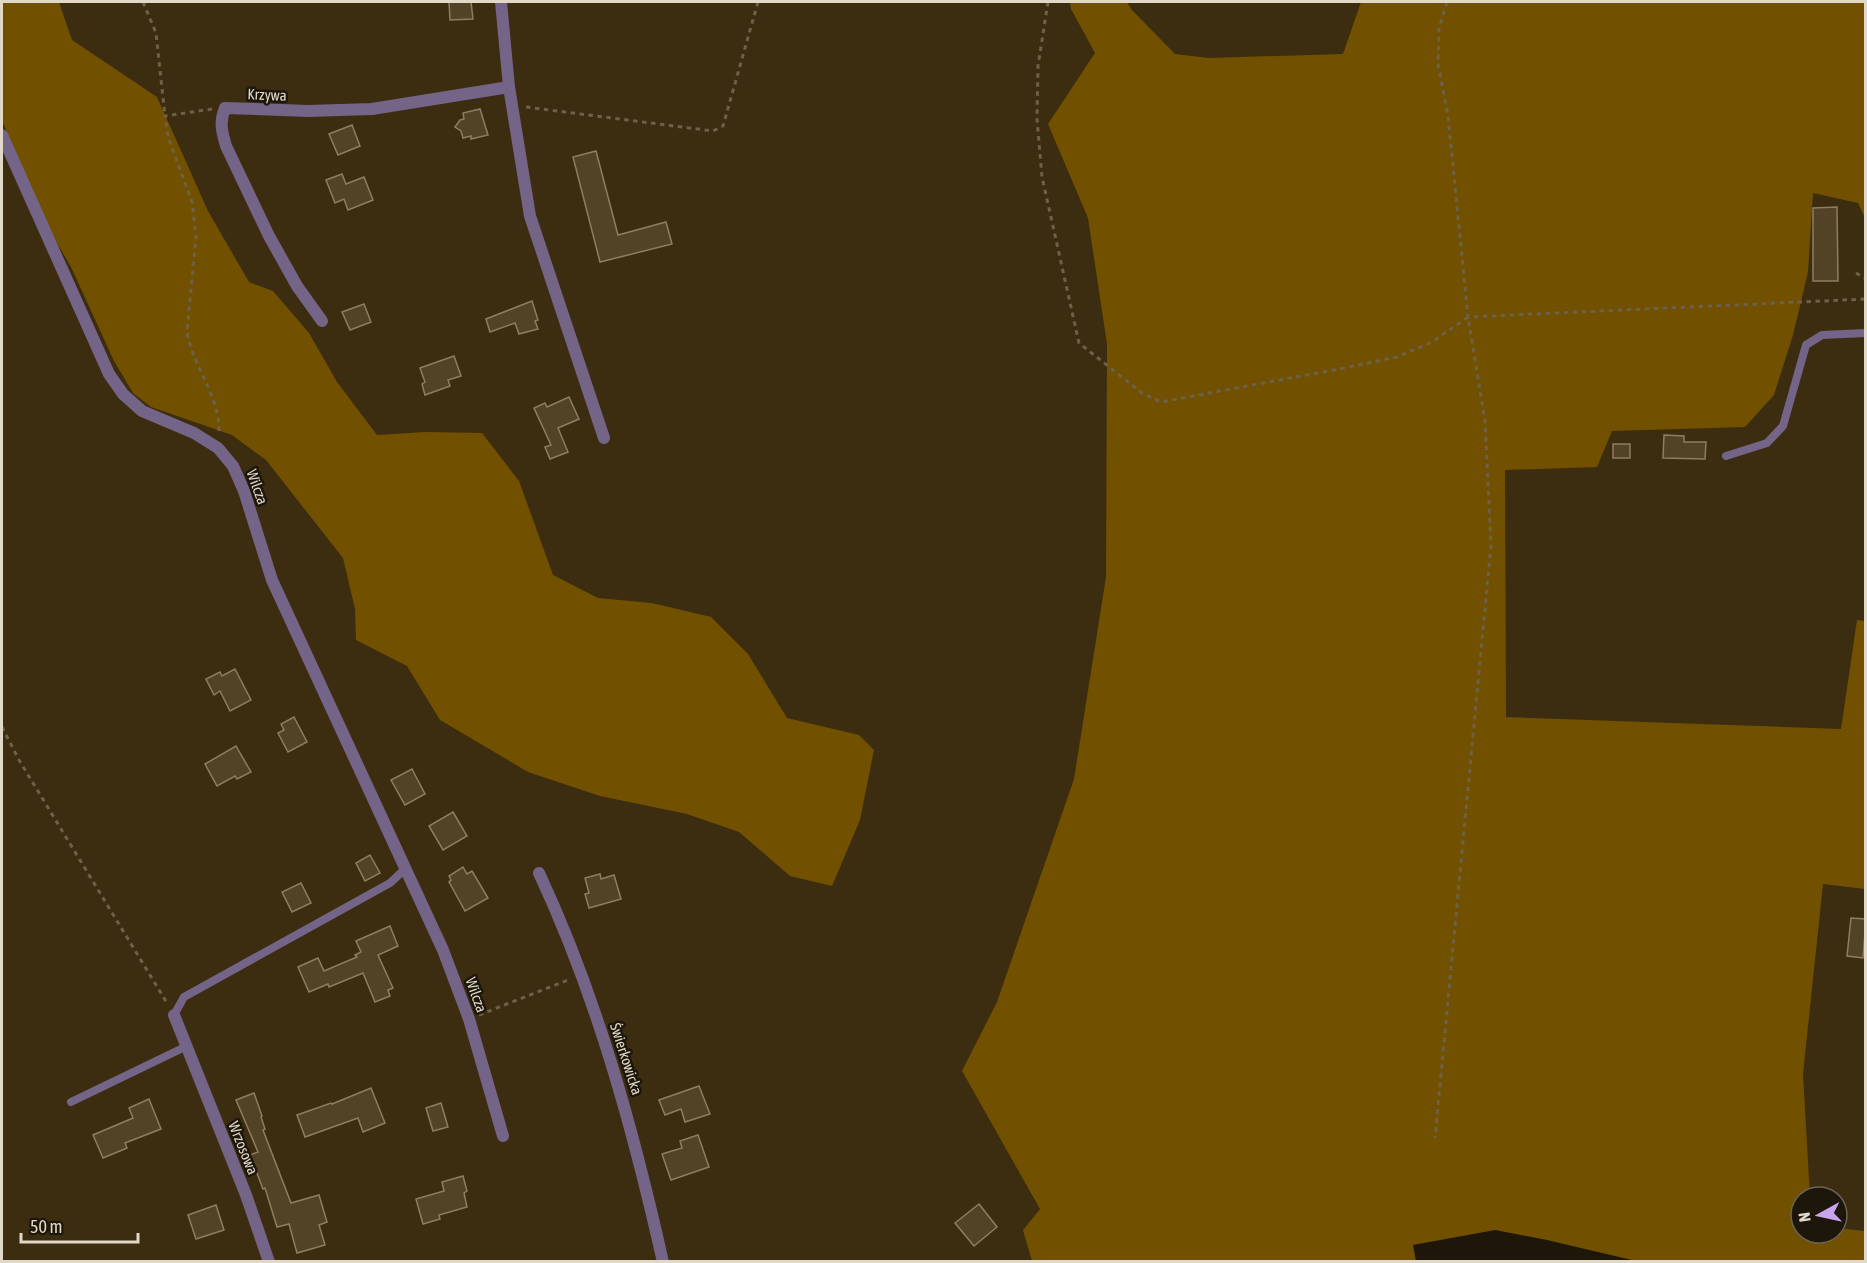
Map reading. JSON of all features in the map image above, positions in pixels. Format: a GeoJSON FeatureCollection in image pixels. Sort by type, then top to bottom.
{"type":"FeatureCollection","features":[{"type":"Feature","properties":{"kind":"street"},"geometry":{"type":"LineString","coordinates":[[501,2],[509,87],[530,216],[604,438]]}},
{"type":"Feature","properties":{"kind":"street","name":"Krzywa"},"geometry":{"type":"LineString","coordinates":[[225,108],[308,111],[372,109],[509,87]]}},
{"type":"Feature","properties":{"kind":"street"},"geometry":{"type":"LineString","coordinates":[[225,108],[221,119],[221,131],[226,146],[269,236],[297,286],[322,321]]}},
{"type":"Feature","properties":{"kind":"street","name":"Wilcza"},"geometry":{"type":"LineString","coordinates":[[2,135],[109,374],[123,394],[142,411],[194,433],[218,448],[233,466],[272,580],[404,870],[443,950],[469,1019],[503,1136]]}},
{"type":"Feature","properties":{"kind":"street","name":"Świerkowicka"},"geometry":{"type":"LineString","coordinates":[[539,873],[581,975],[628,1114],[663,1262]]}},
{"type":"Feature","properties":{"kind":"street","name":"Wrzosowa"},"geometry":{"type":"LineString","coordinates":[[174,1015],[246,1195],[269,1262]]}},
{"type":"Feature","properties":{"kind":"lane"},"geometry":{"type":"LineString","coordinates":[[1726,456],[1767,443],[1783,426],[1806,345],[1822,335],[1866,333]]}},
{"type":"Feature","properties":{"kind":"lane"},"geometry":{"type":"LineString","coordinates":[[174,1015],[184,997],[390,883],[404,870]]}},
{"type":"Feature","properties":{"kind":"lane"},"geometry":{"type":"LineString","coordinates":[[71,1102],[187,1047]]}},
{"type":"Feature","properties":{"kind":"path"},"geometry":{"type":"LineString","coordinates":[[143,2],[156,33],[168,137],[192,202],[196,237],[187,332],[189,346],[212,396],[219,421],[218,448]]}},
{"type":"Feature","properties":{"kind":"path"},"geometry":{"type":"LineString","coordinates":[[512,106],[713,131],[723,126],[758,2]]}},
{"type":"Feature","properties":{"kind":"path"},"geometry":{"type":"LineString","coordinates":[[1048,2],[1038,66],[1037,119],[1042,177],[1079,343],[1142,393],[1161,402],[1397,357],[1432,342],[1468,317],[1866,299]]}},
{"type":"Feature","properties":{"kind":"path"},"geometry":{"type":"LineString","coordinates":[[1435,1138],[1491,545],[1485,421],[1468,317],[1448,116],[1438,64],[1439,28],[1447,2]]}},
{"type":"Feature","properties":{"kind":"path"},"geometry":{"type":"LineString","coordinates":[[165,116],[185,111],[225,108]]}},
{"type":"Feature","properties":{"kind":"path"},"geometry":{"type":"LineString","coordinates":[[1856,273],[1866,279]]}},
{"type":"Feature","properties":{"kind":"path"},"geometry":{"type":"LineString","coordinates":[[2,727],[19,760],[174,1015]]}},
{"type":"Feature","properties":{"kind":"path"},"geometry":{"type":"LineString","coordinates":[[469,1019],[581,975]]}},
{"type":"Feature","properties":{"kind":"shaded area"},"geometry":{"type":"Polygon","coordinates":[[[2,2],[59,2],[72,40],[157,97],[208,211],[249,282],[273,291],[309,333],[337,382],[377,435],[425,432],[482,433],[519,481],[553,575],[598,598],[652,603],[711,617],[748,654],[787,718],[859,735],[874,750],[860,820],[832,886],[790,876],[739,832],[687,814],[600,796],[528,772],[440,720],[407,666],[356,640],[355,609],[343,558],[266,460],[232,435],[151,407],[133,393],[114,361],[71,267],[38,210],[2,120],[2,2]]]}},
{"type":"Feature","properties":{"kind":"shaded area"},"geometry":{"type":"Polygon","coordinates":[[[1070,2],[1127,2],[1131,9],[1175,54],[1209,58],[1343,54],[1361,2],[1865,2],[1865,218],[1858,203],[1813,193],[1808,272],[1793,335],[1774,395],[1745,427],[1612,431],[1597,467],[1505,470],[1506,717],[1841,729],[1857,620],[1865,621],[1865,889],[1823,884],[1803,1074],[1809,1185],[1789,1185],[1789,1245],[1849,1245],[1849,1229],[1865,1231],[1865,1261],[1636,1261],[1414,1245],[1416,1261],[1032,1261],[1023,1230],[1040,1209],[962,1071],[997,1002],[1074,779],[1106,577],[1107,344],[1088,218],[1048,124],[1095,53],[1071,9],[1070,2]]]}},
{"type":"Feature","properties":{"kind":"shaded area"},"geometry":{"type":"Polygon","coordinates":[[[1495,1230],[1636,1261],[1416,1261],[1413,1245],[1495,1230]]]}},
{"type":"Feature","properties":{"kind":"building"},"geometry":{"type":"Polygon","coordinates":[[[449,2],[471,2],[473,19],[450,20],[449,2]]]}},
{"type":"Feature","properties":{"kind":"building"},"geometry":{"type":"Polygon","coordinates":[[[480,109],[488,135],[471,139],[471,136],[463,138],[461,131],[455,127],[460,120],[464,119],[463,113],[480,109]]]}},
{"type":"Feature","properties":{"kind":"building"},"geometry":{"type":"Polygon","coordinates":[[[352,125],[360,146],[338,155],[329,134],[352,125]]]}},
{"type":"Feature","properties":{"kind":"building"},"geometry":{"type":"Polygon","coordinates":[[[596,151],[618,235],[666,222],[672,244],[600,262],[573,157],[596,151]]]}},
{"type":"Feature","properties":{"kind":"building"},"geometry":{"type":"Polygon","coordinates":[[[342,174],[346,184],[364,177],[373,200],[348,210],[344,199],[335,203],[326,180],[342,174]]]}},
{"type":"Feature","properties":{"kind":"building"},"geometry":{"type":"Polygon","coordinates":[[[1837,207],[1838,281],[1813,281],[1813,208],[1837,207]]]}},
{"type":"Feature","properties":{"kind":"building"},"geometry":{"type":"Polygon","coordinates":[[[532,301],[538,320],[535,321],[538,329],[519,334],[515,323],[490,332],[486,319],[532,301]]]}},
{"type":"Feature","properties":{"kind":"building"},"geometry":{"type":"Polygon","coordinates":[[[364,304],[371,322],[350,330],[342,312],[364,304]]]}},
{"type":"Feature","properties":{"kind":"building"},"geometry":{"type":"Polygon","coordinates":[[[454,356],[461,376],[448,380],[450,386],[425,395],[422,384],[425,382],[420,368],[454,356]]]}},
{"type":"Feature","properties":{"kind":"building"},"geometry":{"type":"Polygon","coordinates":[[[569,397],[579,419],[558,428],[568,452],[550,459],[545,447],[551,445],[534,408],[545,403],[547,407],[569,397]]]}},
{"type":"Feature","properties":{"kind":"building"},"geometry":{"type":"Polygon","coordinates":[[[1664,435],[1684,436],[1684,442],[1706,442],[1705,459],[1663,458],[1664,435]]]}},
{"type":"Feature","properties":{"kind":"building"},"geometry":{"type":"Polygon","coordinates":[[[1613,444],[1630,444],[1630,458],[1613,458],[1613,444]]]}},
{"type":"Feature","properties":{"kind":"building"},"geometry":{"type":"Polygon","coordinates":[[[235,669],[251,700],[230,711],[220,691],[214,695],[206,679],[220,672],[222,676],[235,669]]]}},
{"type":"Feature","properties":{"kind":"building"},"geometry":{"type":"Polygon","coordinates":[[[294,717],[307,742],[288,752],[278,733],[284,730],[281,724],[294,717]]]}},
{"type":"Feature","properties":{"kind":"building"},"geometry":{"type":"Polygon","coordinates":[[[236,746],[251,772],[237,779],[235,776],[217,786],[205,764],[236,746]]]}},
{"type":"Feature","properties":{"kind":"building"},"geometry":{"type":"Polygon","coordinates":[[[412,769],[425,794],[405,805],[391,780],[412,769]]]}},
{"type":"Feature","properties":{"kind":"building"},"geometry":{"type":"Polygon","coordinates":[[[453,812],[467,836],[443,850],[429,826],[453,812]]]}},
{"type":"Feature","properties":{"kind":"building"},"geometry":{"type":"Polygon","coordinates":[[[370,855],[380,873],[365,881],[356,863],[370,855]]]}},
{"type":"Feature","properties":{"kind":"building"},"geometry":{"type":"Polygon","coordinates":[[[463,867],[467,874],[472,871],[488,898],[465,911],[449,882],[451,880],[449,876],[463,867]]]}},
{"type":"Feature","properties":{"kind":"building"},"geometry":{"type":"Polygon","coordinates":[[[600,874],[601,879],[614,875],[621,899],[589,908],[585,894],[589,893],[585,878],[600,874]]]}},
{"type":"Feature","properties":{"kind":"building"},"geometry":{"type":"Polygon","coordinates":[[[301,883],[311,903],[292,912],[282,892],[301,883]]]}},
{"type":"Feature","properties":{"kind":"building"},"geometry":{"type":"Polygon","coordinates":[[[1851,918],[1866,919],[1863,958],[1847,956],[1851,918]]]}},
{"type":"Feature","properties":{"kind":"building"},"geometry":{"type":"Polygon","coordinates":[[[390,926],[398,946],[378,955],[393,988],[388,990],[390,996],[375,1002],[363,973],[329,987],[328,984],[309,992],[298,967],[318,958],[324,971],[357,957],[355,955],[361,952],[356,941],[390,926]]]}},
{"type":"Feature","properties":{"kind":"building"},"geometry":{"type":"Polygon","coordinates":[[[699,1086],[710,1114],[685,1122],[681,1109],[665,1115],[659,1100],[699,1086]]]}},
{"type":"Feature","properties":{"kind":"building"},"geometry":{"type":"Polygon","coordinates":[[[371,1088],[385,1123],[363,1132],[358,1118],[305,1137],[297,1115],[371,1088]]]}},
{"type":"Feature","properties":{"kind":"building"},"geometry":{"type":"Polygon","coordinates":[[[254,1093],[262,1116],[265,1129],[263,1130],[291,1203],[319,1195],[327,1222],[319,1225],[325,1245],[297,1253],[289,1224],[277,1227],[265,1188],[263,1189],[250,1155],[258,1152],[236,1100],[254,1093]]]}},
{"type":"Feature","properties":{"kind":"building"},"geometry":{"type":"Polygon","coordinates":[[[149,1099],[161,1129],[125,1143],[127,1148],[103,1158],[93,1135],[133,1118],[129,1108],[149,1099]]]}},
{"type":"Feature","properties":{"kind":"building"},"geometry":{"type":"Polygon","coordinates":[[[441,1103],[448,1127],[433,1131],[426,1108],[441,1103]]]}},
{"type":"Feature","properties":{"kind":"building"},"geometry":{"type":"Polygon","coordinates":[[[698,1135],[709,1167],[671,1180],[662,1154],[682,1148],[680,1141],[698,1135]]]}},
{"type":"Feature","properties":{"kind":"building"},"geometry":{"type":"Polygon","coordinates":[[[463,1176],[467,1191],[464,1193],[467,1207],[439,1215],[440,1219],[423,1224],[416,1199],[444,1191],[442,1182],[463,1176]]]}},
{"type":"Feature","properties":{"kind":"building"},"geometry":{"type":"Polygon","coordinates":[[[979,1204],[997,1227],[974,1246],[955,1223],[979,1204]]]}},
{"type":"Feature","properties":{"kind":"building"},"geometry":{"type":"Polygon","coordinates":[[[216,1205],[224,1230],[196,1239],[188,1215],[216,1205]]]}}]}
